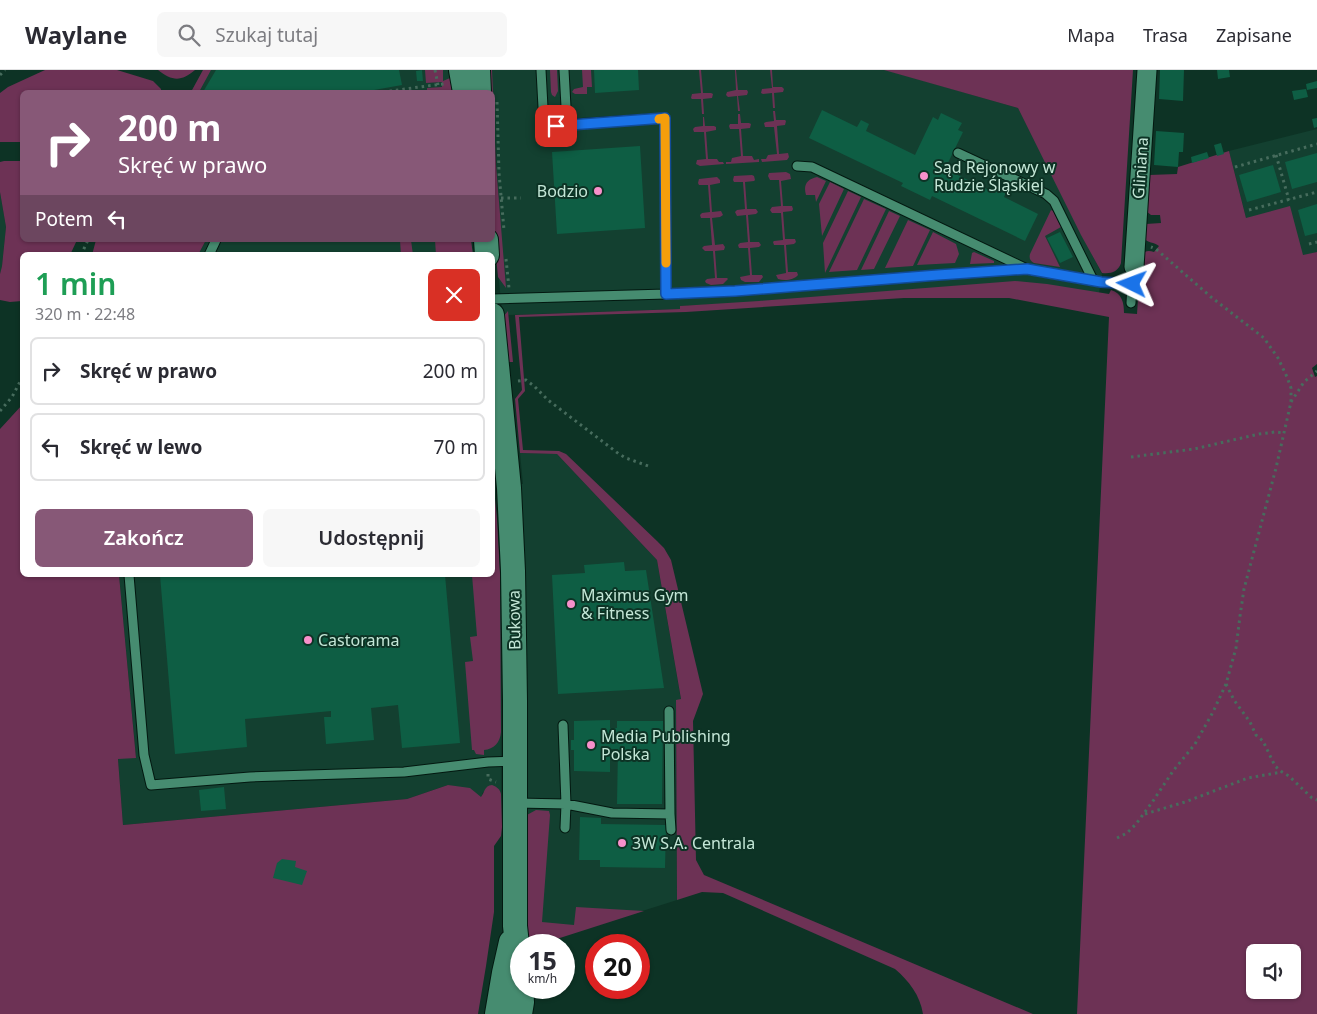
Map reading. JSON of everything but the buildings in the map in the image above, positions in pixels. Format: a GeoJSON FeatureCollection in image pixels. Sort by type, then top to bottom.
{"type":"FeatureCollection","features":[{"type":"Feature","properties":{"kind":"street"},"geometry":{"type":"LineString","coordinates":[[478,70],[487,90]]}},
{"type":"Feature","properties":{"kind":"street","name":"Gliniana"},"geometry":{"type":"LineString","coordinates":[[1133,275],[1147,70]]}},
{"type":"Feature","properties":{"kind":"street"},"geometry":{"type":"LineString","coordinates":[[495,238],[496,254]]}},
{"type":"Feature","properties":{"kind":"street","name":"Bukowa"},"geometry":{"type":"LineString","coordinates":[[495,342],[510,502],[514,620],[515,926],[522,1002],[520,1014]]}},
{"type":"Feature","properties":{"kind":"street","name":"Bukowa"},"geometry":{"type":"LineString","coordinates":[[497,1014],[515,926]]}},
{"type":"Feature","properties":{"kind":"lane"},"geometry":{"type":"LineString","coordinates":[[540,70],[544,126],[665,118],[666,294]]}},
{"type":"Feature","properties":{"kind":"lane"},"geometry":{"type":"LineString","coordinates":[[564,70],[567,125]]}},
{"type":"Feature","properties":{"kind":"lane"},"geometry":{"type":"LineString","coordinates":[[958,153],[1046,194],[1054,201],[1093,280]]}},
{"type":"Feature","properties":{"kind":"lane"},"geometry":{"type":"LineString","coordinates":[[797,166],[812,168],[1027,269]]}},
{"type":"Feature","properties":{"kind":"lane"},"geometry":{"type":"LineString","coordinates":[[495,300],[726,292],[1027,269],[1093,280],[1133,275],[1130,303]]}},
{"type":"Feature","properties":{"kind":"lane"},"geometry":{"type":"LineString","coordinates":[[129,577],[144,755],[151,785],[250,777],[404,772],[488,762],[515,761]]}},
{"type":"Feature","properties":{"kind":"lane"},"geometry":{"type":"LineString","coordinates":[[669,711],[670,830]]}},
{"type":"Feature","properties":{"kind":"lane"},"geometry":{"type":"LineString","coordinates":[[563,725],[565,828]]}},
{"type":"Feature","properties":{"kind":"lane"},"geometry":{"type":"LineString","coordinates":[[514,803],[566,804],[612,813],[670,814]]}},
{"type":"Feature","properties":{"kind":"path"},"geometry":{"type":"LineString","coordinates":[[0,75],[5,70]]}},
{"type":"Feature","properties":{"kind":"path"},"geometry":{"type":"LineString","coordinates":[[435,70],[438,85]]}},
{"type":"Feature","properties":{"kind":"path"},"geometry":{"type":"LineString","coordinates":[[399,90],[457,82]]}},
{"type":"Feature","properties":{"kind":"path"},"geometry":{"type":"LineString","coordinates":[[1235,167],[1317,144]]}},
{"type":"Feature","properties":{"kind":"path"},"geometry":{"type":"LineString","coordinates":[[495,149],[501,198],[495,238]]}},
{"type":"Feature","properties":{"kind":"path"},"geometry":{"type":"LineString","coordinates":[[1276,155],[1289,200]]}},
{"type":"Feature","properties":{"kind":"path"},"geometry":{"type":"LineString","coordinates":[[1249,210],[1317,192]]}},
{"type":"Feature","properties":{"kind":"path"},"geometry":{"type":"LineString","coordinates":[[501,198],[521,198]]}},
{"type":"Feature","properties":{"kind":"path"},"geometry":{"type":"LineString","coordinates":[[1309,244],[1317,242]]}},
{"type":"Feature","properties":{"kind":"path"},"geometry":{"type":"LineString","coordinates":[[1117,838],[1127,833],[1143,814],[1195,744],[1226,684],[1236,648],[1244,588],[1273,484],[1291,402],[1291,388],[1287,377],[1278,358],[1264,338],[1211,297],[1156,249],[1148,246],[1135,246]]}},
{"type":"Feature","properties":{"kind":"path"},"geometry":{"type":"LineString","coordinates":[[496,254],[510,299]]}},
{"type":"Feature","properties":{"kind":"path"},"geometry":{"type":"LineString","coordinates":[[1291,402],[1304,382],[1317,371]]}},
{"type":"Feature","properties":{"kind":"path"},"geometry":{"type":"LineString","coordinates":[[517,381],[526,380],[548,400],[619,454],[651,467]]}},
{"type":"Feature","properties":{"kind":"path"},"geometry":{"type":"LineString","coordinates":[[0,411],[12,397],[20,382]]}},
{"type":"Feature","properties":{"kind":"path"},"geometry":{"type":"LineString","coordinates":[[1131,457],[1194,449],[1259,434],[1284,433]]}},
{"type":"Feature","properties":{"kind":"path"},"geometry":{"type":"LineString","coordinates":[[1226,684],[1256,735],[1263,741],[1275,766],[1289,776],[1312,798],[1317,800]]}},
{"type":"Feature","properties":{"kind":"path"},"geometry":{"type":"LineString","coordinates":[[1143,814],[1185,802],[1248,778],[1282,772]]}},
{"type":"Feature","properties":{"kind":"shaded area"},"geometry":{"type":"Polygon","coordinates":[[[45,70],[117,70],[153,81],[161,90],[20,90],[20,142],[0,142],[0,93],[8,87],[45,70]]]}},
{"type":"Feature","properties":{"kind":"shaded area"},"geometry":{"type":"Polygon","coordinates":[[[158,70],[195,70],[185,77],[177,79],[158,70]]]}},
{"type":"Feature","properties":{"kind":"shaded area"},"geometry":{"type":"Polygon","coordinates":[[[203,70],[448,70],[452,90],[192,90],[203,70]]]}},
{"type":"Feature","properties":{"kind":"shaded area"},"geometry":{"type":"Polygon","coordinates":[[[203,70],[211,70],[200,90],[192,90],[203,70]]]}},
{"type":"Feature","properties":{"kind":"shaded area"},"geometry":{"type":"Polygon","coordinates":[[[425,70],[443,70],[443,81],[450,78],[452,90],[427,90],[427,88],[442,87],[442,82],[426,83],[425,70]]]}},
{"type":"Feature","properties":{"kind":"shaded area"},"geometry":{"type":"Polygon","coordinates":[[[485,70],[886,70],[1018,108],[1102,274],[1099,293],[917,295],[681,306],[680,309],[505,315],[503,320],[495,242],[495,90],[491,90],[485,70]]]}},
{"type":"Feature","properties":{"kind":"shaded area"},"geometry":{"type":"Polygon","coordinates":[[[485,70],[492,70],[493,90],[486,90],[485,70]]]}},
{"type":"Feature","properties":{"kind":"shaded area"},"geometry":{"type":"Polygon","coordinates":[[[550,70],[557,70],[558,91],[555,97],[551,92],[550,70]]]}},
{"type":"Feature","properties":{"kind":"shaded area"},"geometry":{"type":"Polygon","coordinates":[[[582,70],[591,70],[592,87],[587,87],[587,94],[575,94],[572,92],[574,89],[583,87],[582,70]]]}},
{"type":"Feature","properties":{"kind":"shaded area"},"geometry":{"type":"Polygon","coordinates":[[[699,70],[701,70],[703,93],[713,94],[712,98],[703,99],[704,114],[702,114],[701,99],[691,98],[692,94],[701,93],[699,70]]]}},
{"type":"Feature","properties":{"kind":"shaded area"},"geometry":{"type":"Polygon","coordinates":[[[735,70],[738,90],[747,90],[748,92],[747,95],[738,96],[740,111],[738,111],[737,96],[728,97],[726,95],[727,92],[736,90],[735,70]]]}},
{"type":"Feature","properties":{"kind":"shaded area"},"geometry":{"type":"Polygon","coordinates":[[[770,70],[772,70],[773,87],[782,87],[784,89],[783,92],[774,93],[775,108],[773,108],[772,93],[761,93],[762,89],[772,88],[770,70]]]}},
{"type":"Feature","properties":{"kind":"shaded area"},"geometry":{"type":"Polygon","coordinates":[[[884,70],[1133,70],[1121,263],[1118,268],[1111,273],[1102,273],[1018,108],[884,70]]]}},
{"type":"Feature","properties":{"kind":"shaded area"},"geometry":{"type":"Polygon","coordinates":[[[773,111],[775,111],[776,120],[786,121],[785,125],[777,126],[779,154],[788,153],[789,157],[787,160],[762,162],[761,159],[766,159],[768,155],[777,154],[774,127],[765,127],[764,123],[774,121],[773,111]]]}},
{"type":"Feature","properties":{"kind":"shaded area"},"geometry":{"type":"Polygon","coordinates":[[[738,114],[740,114],[741,123],[751,124],[750,128],[741,129],[743,156],[752,156],[754,160],[759,159],[759,162],[726,164],[726,162],[731,162],[732,158],[741,156],[739,129],[730,129],[729,126],[730,124],[738,124],[738,114]]]}},
{"type":"Feature","properties":{"kind":"shaded area"},"geometry":{"type":"Polygon","coordinates":[[[703,117],[705,126],[716,127],[716,130],[706,132],[708,159],[717,159],[724,164],[700,166],[696,164],[697,160],[706,159],[704,132],[694,132],[693,129],[703,126],[703,117]]]}},
{"type":"Feature","properties":{"kind":"shaded area"},"geometry":{"type":"Polygon","coordinates":[[[1317,129],[1317,252],[1303,256],[1246,218],[1229,151],[1317,129]]]}},
{"type":"Feature","properties":{"kind":"shaded area"},"geometry":{"type":"Polygon","coordinates":[[[495,141],[506,288],[498,277],[495,242],[495,141]]]}},
{"type":"Feature","properties":{"kind":"shaded area"},"geometry":{"type":"Polygon","coordinates":[[[1229,151],[1246,218],[1290,206],[1303,255],[1317,252],[1317,364],[1312,368],[1315,377],[1317,376],[1317,1014],[1077,1014],[1109,317],[1009,298],[904,298],[686,312],[519,317],[525,391],[518,399],[523,450],[559,451],[566,454],[664,548],[671,560],[703,694],[693,721],[696,860],[704,875],[1033,1014],[923,1014],[922,1007],[913,989],[895,969],[723,893],[702,892],[677,900],[676,700],[681,699],[657,560],[557,454],[520,453],[515,399],[522,390],[515,315],[680,309],[680,306],[1015,281],[1109,294],[1111,290],[1115,291],[1122,299],[1124,313],[1137,314],[1141,255],[1147,251],[1154,252],[1159,246],[1143,238],[1146,224],[1161,223],[1160,215],[1151,215],[1146,211],[1149,175],[1177,174],[1178,167],[1229,151]]]}},
{"type":"Feature","properties":{"kind":"shaded area"},"geometry":{"type":"Polygon","coordinates":[[[20,161],[20,242],[76,242],[71,252],[20,252],[20,301],[0,300],[0,274],[6,227],[0,192],[0,162],[20,161]]]}},
{"type":"Feature","properties":{"kind":"shaded area"},"geometry":{"type":"Polygon","coordinates":[[[786,172],[790,174],[791,179],[781,181],[783,206],[792,206],[793,209],[792,211],[783,212],[785,239],[795,239],[796,242],[786,245],[788,272],[797,272],[798,275],[792,279],[784,280],[778,279],[776,275],[786,273],[784,245],[774,245],[773,242],[783,240],[781,213],[772,213],[770,210],[772,207],[781,206],[779,180],[770,180],[768,176],[769,173],[786,172]]]}},
{"type":"Feature","properties":{"kind":"shaded area"},"geometry":{"type":"Polygon","coordinates":[[[734,176],[754,176],[754,181],[745,182],[747,209],[756,209],[758,212],[748,215],[750,242],[759,242],[761,245],[750,248],[752,275],[762,275],[763,277],[759,282],[745,282],[740,277],[750,275],[748,248],[739,248],[738,245],[748,242],[746,215],[737,216],[735,212],[745,209],[743,182],[734,182],[733,180],[734,176]]]}},
{"type":"Feature","properties":{"kind":"shaded area"},"geometry":{"type":"Polygon","coordinates":[[[717,177],[720,183],[710,185],[712,212],[721,211],[723,215],[712,218],[715,245],[723,244],[725,247],[724,250],[715,251],[717,278],[728,279],[723,284],[711,285],[705,281],[715,278],[713,251],[705,251],[702,248],[712,245],[710,218],[701,218],[700,215],[710,212],[708,185],[699,185],[698,183],[699,179],[717,177]]]}},
{"type":"Feature","properties":{"kind":"shaded area"},"geometry":{"type":"Polygon","coordinates":[[[817,177],[826,181],[816,202],[815,195],[806,195],[805,188],[808,181],[817,177]]]}},
{"type":"Feature","properties":{"kind":"shaded area"},"geometry":{"type":"Polygon","coordinates":[[[830,182],[844,189],[822,236],[819,204],[830,182]]]}},
{"type":"Feature","properties":{"kind":"shaded area"},"geometry":{"type":"Polygon","coordinates":[[[848,191],[861,197],[825,273],[823,243],[848,191]]]}},
{"type":"Feature","properties":{"kind":"shaded area"},"geometry":{"type":"Polygon","coordinates":[[[0,192],[6,227],[0,274],[0,192]]]}},
{"type":"Feature","properties":{"kind":"shaded area"},"geometry":{"type":"Polygon","coordinates":[[[864,199],[886,209],[857,270],[829,272],[864,199]]]}},
{"type":"Feature","properties":{"kind":"shaded area"},"geometry":{"type":"Polygon","coordinates":[[[1051,210],[1061,227],[1045,236],[1060,267],[1034,263],[1030,258],[1030,254],[1051,210]]]}},
{"type":"Feature","properties":{"kind":"shaded area"},"geometry":{"type":"Polygon","coordinates":[[[889,211],[900,216],[874,269],[861,270],[889,211]]]}},
{"type":"Feature","properties":{"kind":"shaded area"},"geometry":{"type":"Polygon","coordinates":[[[908,220],[930,230],[913,266],[885,268],[908,220]]]}},
{"type":"Feature","properties":{"kind":"shaded area"},"geometry":{"type":"Polygon","coordinates":[[[933,232],[956,244],[959,254],[955,263],[917,265],[933,232]]]}},
{"type":"Feature","properties":{"kind":"shaded area"},"geometry":{"type":"Polygon","coordinates":[[[95,242],[205,242],[200,252],[93,252],[95,242]]]}},
{"type":"Feature","properties":{"kind":"shaded area"},"geometry":{"type":"Polygon","coordinates":[[[205,242],[471,242],[473,252],[200,252],[205,242]]]}},
{"type":"Feature","properties":{"kind":"shaded area"},"geometry":{"type":"Polygon","coordinates":[[[400,242],[411,242],[413,252],[401,252],[400,242]]]}},
{"type":"Feature","properties":{"kind":"shaded area"},"geometry":{"type":"Polygon","coordinates":[[[435,242],[471,242],[473,252],[436,252],[435,242]]]}},
{"type":"Feature","properties":{"kind":"shaded area"},"geometry":{"type":"Polygon","coordinates":[[[974,252],[994,261],[994,263],[970,264],[972,253],[974,252]]]}},
{"type":"Feature","properties":{"kind":"shaded area"},"geometry":{"type":"Polygon","coordinates":[[[508,311],[513,362],[507,362],[503,317],[508,311]]]}},
{"type":"Feature","properties":{"kind":"shaded area"},"geometry":{"type":"Polygon","coordinates":[[[20,407],[20,577],[119,577],[136,758],[118,759],[123,825],[407,799],[448,785],[470,788],[481,797],[487,787],[492,785],[499,789],[501,794],[502,827],[501,836],[494,846],[494,912],[478,1014],[0,1014],[0,429],[20,407]]]}},
{"type":"Feature","properties":{"kind":"shaded area"},"geometry":{"type":"Polygon","coordinates":[[[520,453],[557,454],[657,560],[681,700],[676,700],[677,900],[570,934],[526,934],[520,484],[523,484],[520,453]]]}},
{"type":"Feature","properties":{"kind":"shaded area"},"geometry":{"type":"Polygon","coordinates":[[[495,498],[500,574],[501,794],[500,790],[483,792],[481,798],[448,785],[407,799],[123,825],[118,758],[136,757],[119,577],[495,577],[495,498]]]}},
{"type":"Feature","properties":{"kind":"shaded area"},"geometry":{"type":"Polygon","coordinates":[[[495,498],[500,574],[501,732],[498,742],[494,747],[484,750],[484,755],[476,754],[472,750],[465,662],[473,661],[470,637],[477,636],[472,577],[495,577],[495,498]]]}},
{"type":"Feature","properties":{"kind":"shaded area"},"geometry":{"type":"Polygon","coordinates":[[[536,810],[549,811],[550,815],[542,922],[574,925],[576,907],[644,911],[572,934],[526,934],[525,816],[536,810]]]}},
{"type":"Feature","properties":{"kind":"slow traffic"},"geometry":{"type":"LineString","coordinates":[[659,119],[665,118],[666,263]]}},
{"type":"Feature","properties":{"kind":"place","name":"Sąd Rejonowy w Rudzie Śląskiej"},"geometry":{"type":"Point","coordinates":[924,176]}},
{"type":"Feature","properties":{"kind":"place","name":"Bodzio"},"geometry":{"type":"Point","coordinates":[598,191]}},
{"type":"Feature","properties":{"kind":"place","name":"Maximus Gym & Fitness"},"geometry":{"type":"Point","coordinates":[571,604]}},
{"type":"Feature","properties":{"kind":"place","name":"Castorama"},"geometry":{"type":"Point","coordinates":[308,640]}},
{"type":"Feature","properties":{"kind":"place","name":"Media Publishing Polska"},"geometry":{"type":"Point","coordinates":[591,745]}},
{"type":"Feature","properties":{"kind":"place","name":"3W S.A. Centrala"},"geometry":{"type":"Point","coordinates":[622,843]}},
{"type":"Feature","properties":{"kind":"route"},"geometry":{"type":"LineString","coordinates":[[556,126],[665,118],[666,294],[735,291],[1027,269],[1101,282],[1132,284]]}}]}
